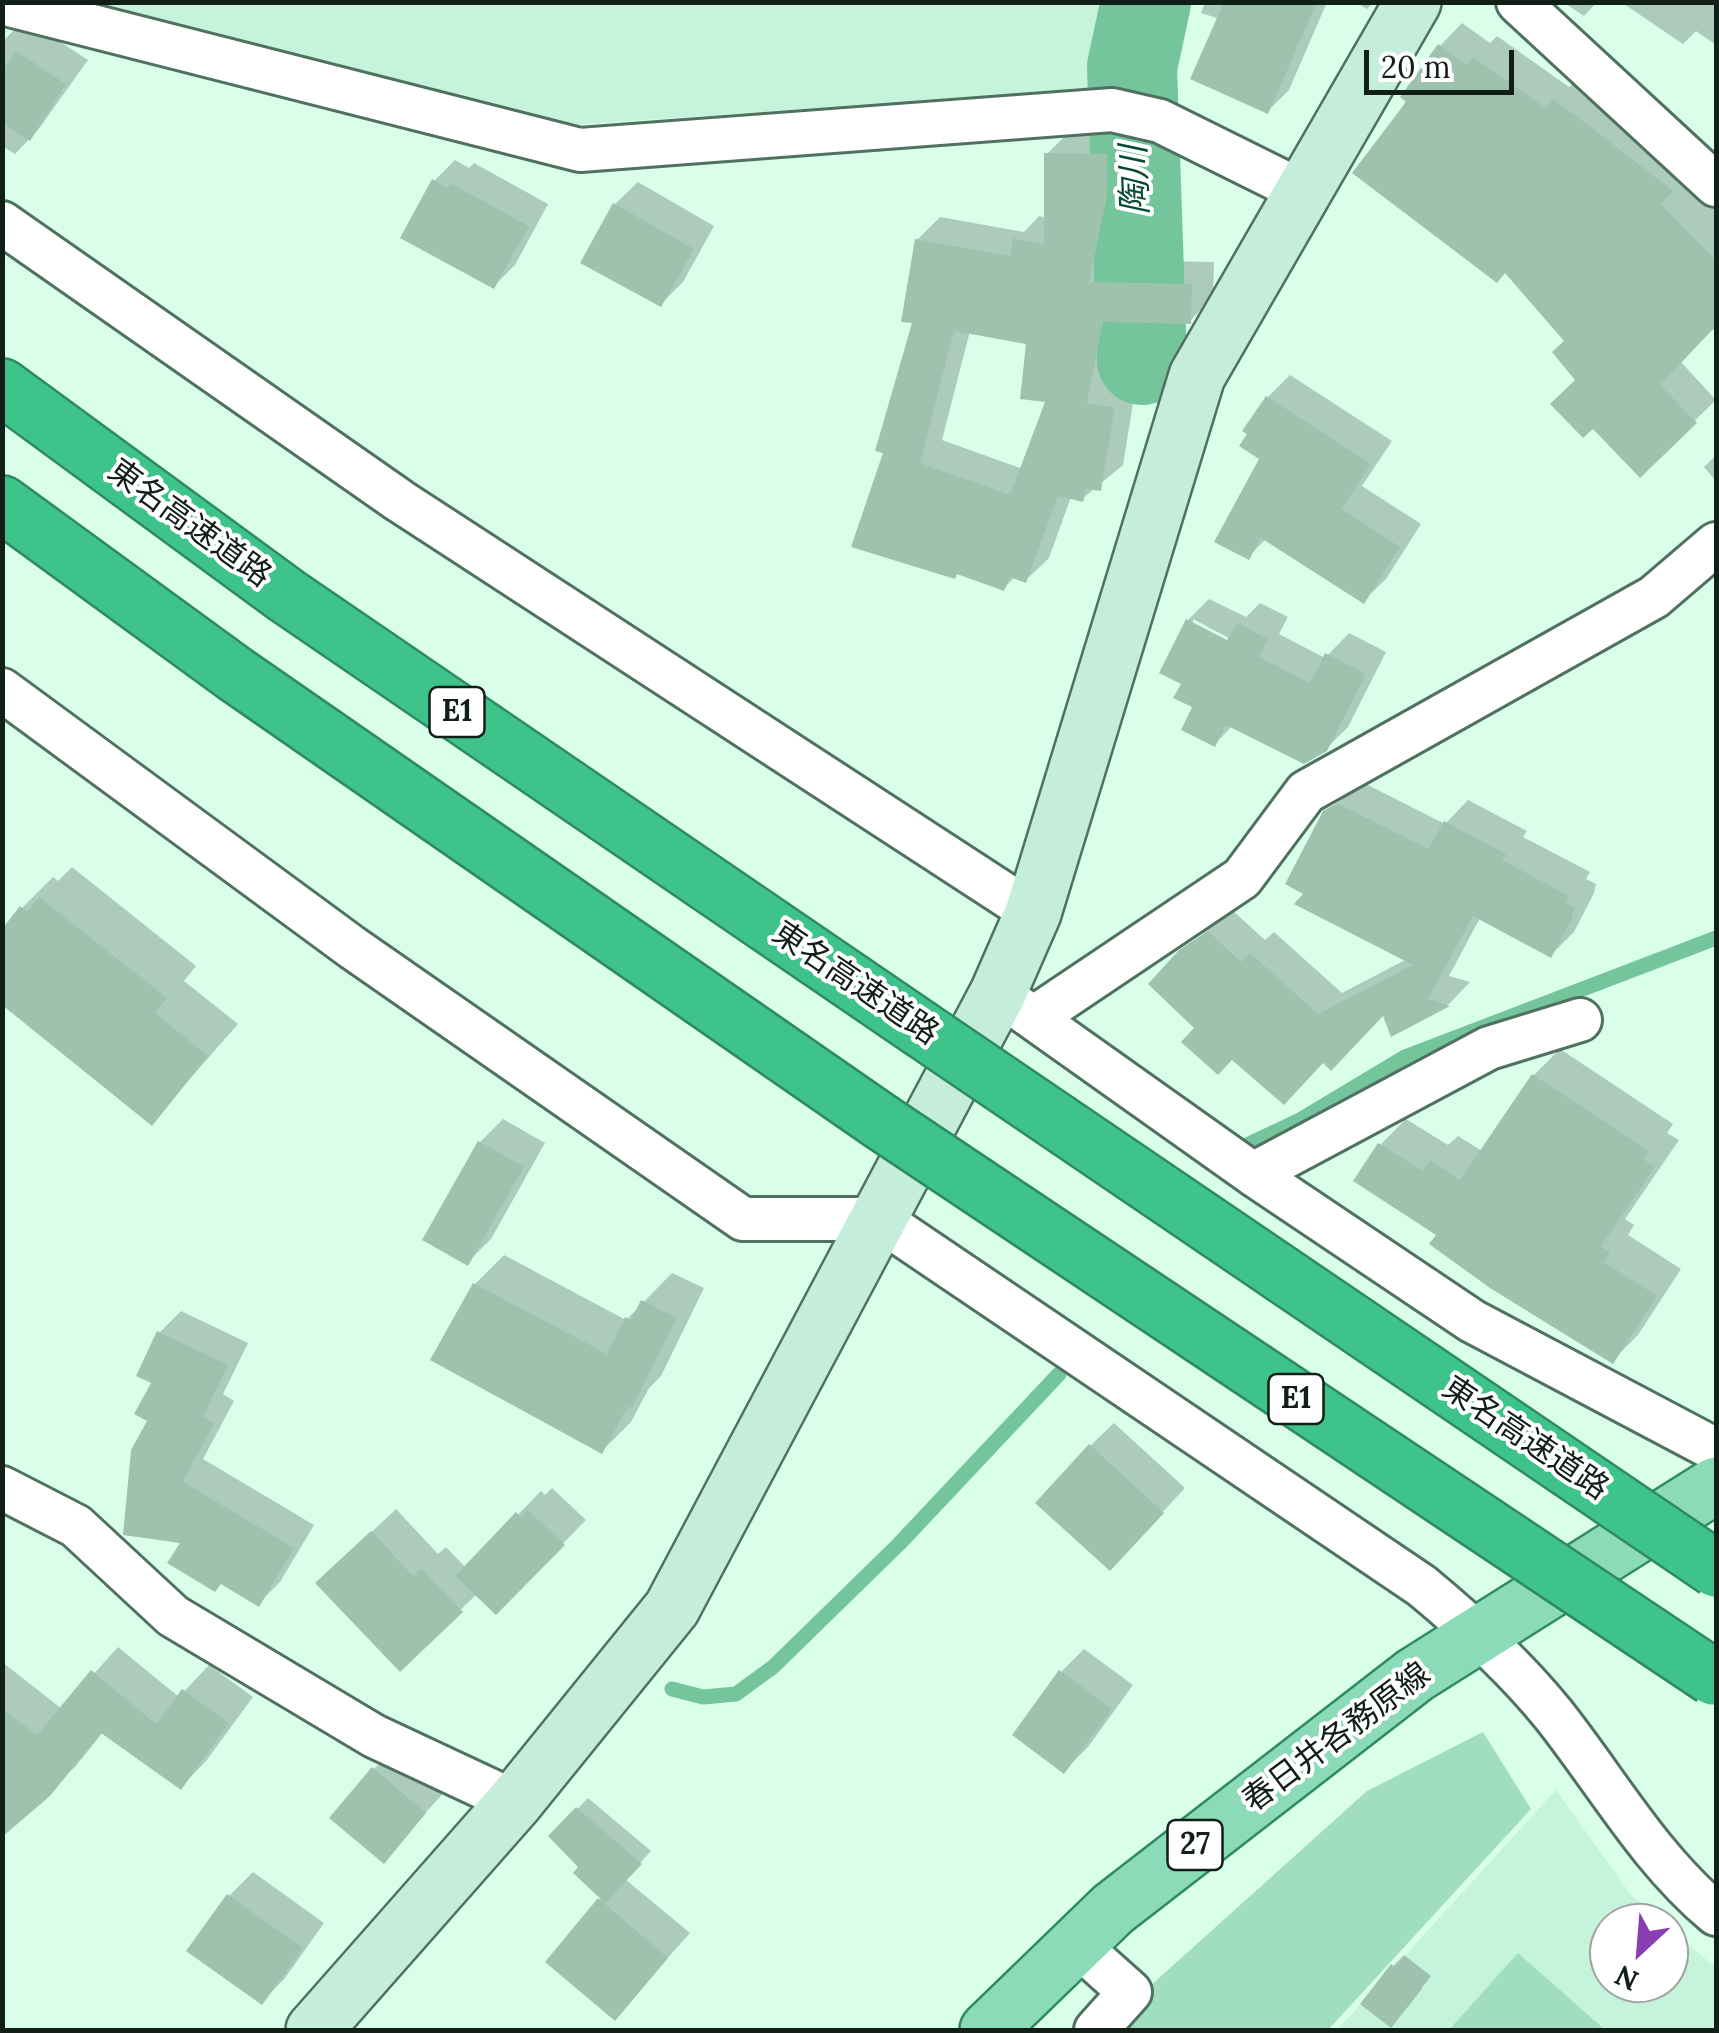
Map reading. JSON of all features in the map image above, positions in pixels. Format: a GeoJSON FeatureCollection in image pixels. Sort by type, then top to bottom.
{"type":"FeatureCollection","features":[{"type":"Feature","properties":{"kind":"highway","name":"東名高速道路"},"geometry":{"type":"LineString","coordinates":[[2,387],[286,596],[1716,1568]]}},
{"type":"Feature","properties":{"kind":"highway","name":"E1"},"geometry":{"type":"LineString","coordinates":[[2,504],[235,674],[880,1121],[1715,1678]]}},
{"type":"Feature","properties":{"kind":"main road","name":"春日井各務原線"},"geometry":{"type":"LineString","coordinates":[[988,2030],[1075,1943],[1415,1675],[1716,1486]]}},
{"type":"Feature","properties":{"kind":"street"},"geometry":{"type":"LineString","coordinates":[[314,2030],[516,1802],[672,1608],[879,1219],[1016,1005],[1033,913],[1198,376],[1413,2]]}},
{"type":"Feature","properties":{"kind":"street"},"geometry":{"type":"LineString","coordinates":[[1518,2],[1716,185]]}},
{"type":"Feature","properties":{"kind":"street"},"geometry":{"type":"LineString","coordinates":[[2,3],[580,150],[1112,110],[1160,120],[1301,191]]}},
{"type":"Feature","properties":{"kind":"street"},"geometry":{"type":"LineString","coordinates":[[2,224],[400,501],[1033,913]]}},
{"type":"Feature","properties":{"kind":"street"},"geometry":{"type":"LineString","coordinates":[[1016,1005],[1242,878],[1306,792],[1654,596],[1716,544]]}},
{"type":"Feature","properties":{"kind":"street"},"geometry":{"type":"LineString","coordinates":[[2,690],[353,948],[743,1219],[879,1219],[1422,1586],[1480,1634],[1552,1713],[1677,1882],[1716,1914]]}},
{"type":"Feature","properties":{"kind":"street"},"geometry":{"type":"LineString","coordinates":[[1016,1005],[1253,1174],[1472,1322],[1716,1450]]}},
{"type":"Feature","properties":{"kind":"street"},"geometry":{"type":"LineString","coordinates":[[1253,1174],[1488,1048],[1580,1020]]}},
{"type":"Feature","properties":{"kind":"street"},"geometry":{"type":"LineString","coordinates":[[2,1488],[76,1526],[173,1616],[374,1736],[516,1802]]}},
{"type":"Feature","properties":{"kind":"street"},"geometry":{"type":"LineString","coordinates":[[1075,1943],[1130,1992],[1096,2030]]}},
{"type":"Feature","properties":{"kind":"shaded area"},"geometry":{"type":"Polygon","coordinates":[[[84,3],[1135,3],[1124,88],[567,125],[84,3]]]}},
{"type":"Feature","properties":{"kind":"shaded area"},"geometry":{"type":"Polygon","coordinates":[[[1483,1732],[1531,1809],[1328,2030],[1109,2030],[1140,1995],[1367,1791],[1483,1732]]]}},
{"type":"Feature","properties":{"kind":"shaded area"},"geometry":{"type":"Polygon","coordinates":[[[1556,1790],[1640,1903],[1589,1903],[1589,2003],[1689,2003],[1689,1945],[1716,1968],[1716,2030],[1337,2030],[1556,1790]]]}},
{"type":"Feature","properties":{"kind":"shaded area"},"geometry":{"type":"Polygon","coordinates":[[[1518,1953],[1605,2030],[1449,2030],[1518,1953]]]}},
{"type":"Feature","properties":{"kind":"building"},"geometry":{"type":"Polygon","coordinates":[[[1224,2],[1317,2],[1268,114],[1190,79],[1224,2]]]}},
{"type":"Feature","properties":{"kind":"building"},"geometry":{"type":"Polygon","coordinates":[[[1438,44],[1467,65],[1473,57],[1546,108],[1553,99],[1673,191],[1661,204],[1716,261],[1716,326],[1660,385],[1697,423],[1640,478],[1593,429],[1583,438],[1550,404],[1575,380],[1552,352],[1564,341],[1505,273],[1497,283],[1352,173],[1406,102],[1400,97],[1438,44]]]}},
{"type":"Feature","properties":{"kind":"building"},"geometry":{"type":"Polygon","coordinates":[[[16,51],[66,84],[30,141],[2,123],[2,72],[16,51]]]}},
{"type":"Feature","properties":{"kind":"building"},"geometry":{"type":"Polygon","coordinates":[[[1044,153],[1107,154],[1107,196],[1089,282],[1192,284],[1191,324],[1103,322],[1087,403],[1115,407],[1101,491],[1086,489],[1083,502],[1058,496],[1026,583],[1010,577],[1004,591],[957,574],[955,579],[851,547],[883,453],[875,451],[912,323],[901,322],[915,239],[1010,256],[1013,238],[1044,245],[1044,153]],[[954,331],[920,463],[1010,495],[1045,402],[1020,399],[1026,344],[954,331]]]}},
{"type":"Feature","properties":{"kind":"building"},"geometry":{"type":"Polygon","coordinates":[[[432,179],[447,188],[450,183],[529,226],[494,289],[400,238],[432,179]]]}},
{"type":"Feature","properties":{"kind":"building"},"geometry":{"type":"Polygon","coordinates":[[[613,203],[694,249],[661,307],[580,263],[613,203]]]}},
{"type":"Feature","properties":{"kind":"building"},"geometry":{"type":"Polygon","coordinates":[[[1266,396],[1371,464],[1342,509],[1400,547],[1364,604],[1261,538],[1249,560],[1214,542],[1259,459],[1239,446],[1247,434],[1242,431],[1266,396]]]}},
{"type":"Feature","properties":{"kind":"building"},"geometry":{"type":"Polygon","coordinates":[[[1186,619],[1227,640],[1237,623],[1268,639],[1259,657],[1310,683],[1325,653],[1366,674],[1327,751],[1304,764],[1226,725],[1215,747],[1181,730],[1192,707],[1173,698],[1181,684],[1159,673],[1186,619]]]}},
{"type":"Feature","properties":{"kind":"building"},"geometry":{"type":"Polygon","coordinates":[[[1337,803],[1428,849],[1444,821],[1506,854],[1502,860],[1569,896],[1565,902],[1574,907],[1572,919],[1551,958],[1473,916],[1428,999],[1450,1006],[1391,1037],[1383,1016],[1331,1071],[1323,1063],[1284,1105],[1232,1060],[1218,1075],[1181,1042],[1194,1028],[1148,984],[1179,950],[1208,931],[1241,962],[1250,953],[1318,1014],[1413,965],[1294,904],[1303,894],[1285,884],[1323,811],[1337,803]]]}},
{"type":"Feature","properties":{"kind":"building"},"geometry":{"type":"Polygon","coordinates":[[[39,897],[167,998],[155,1013],[208,1056],[152,1126],[2,1005],[2,929],[20,906],[27,912],[39,897]]]}},
{"type":"Feature","properties":{"kind":"building"},"geometry":{"type":"Polygon","coordinates":[[[1532,1074],[1649,1151],[1643,1159],[1655,1167],[1601,1246],[1610,1252],[1604,1262],[1657,1296],[1613,1364],[1490,1288],[1429,1244],[1436,1235],[1353,1181],[1378,1143],[1423,1171],[1430,1160],[1460,1180],[1532,1074]]]}},
{"type":"Feature","properties":{"kind":"building"},"geometry":{"type":"Polygon","coordinates":[[[478,1141],[524,1167],[468,1266],[422,1240],[478,1141]]]}},
{"type":"Feature","properties":{"kind":"building"},"geometry":{"type":"Polygon","coordinates":[[[473,1283],[607,1354],[625,1317],[631,1320],[641,1300],[677,1318],[632,1408],[628,1406],[602,1454],[430,1360],[473,1283]]]}},
{"type":"Feature","properties":{"kind":"building"},"geometry":{"type":"Polygon","coordinates":[[[157,1331],[228,1365],[203,1417],[214,1423],[183,1482],[294,1548],[259,1607],[221,1584],[215,1592],[167,1563],[180,1543],[123,1535],[131,1450],[147,1421],[134,1414],[151,1383],[136,1376],[157,1331]]]}},
{"type":"Feature","properties":{"kind":"building"},"geometry":{"type":"Polygon","coordinates":[[[1089,1444],[1164,1513],[1110,1571],[1035,1503],[1089,1444]]]}},
{"type":"Feature","properties":{"kind":"building"},"geometry":{"type":"Polygon","coordinates":[[[527,1509],[565,1545],[496,1615],[455,1576],[516,1512],[522,1519],[527,1509]]]}},
{"type":"Feature","properties":{"kind":"building"},"geometry":{"type":"Polygon","coordinates":[[[371,1531],[413,1576],[421,1569],[463,1612],[400,1672],[315,1583],[371,1531]]]}},
{"type":"Feature","properties":{"kind":"building"},"geometry":{"type":"Polygon","coordinates":[[[91,1670],[156,1724],[182,1689],[229,1723],[181,1790],[101,1733],[50,1796],[2,1837],[2,1708],[37,1735],[91,1670]]]}},
{"type":"Feature","properties":{"kind":"building"},"geometry":{"type":"Polygon","coordinates":[[[1059,1670],[1112,1709],[1064,1774],[1012,1735],[1059,1670]]]}},
{"type":"Feature","properties":{"kind":"building"},"geometry":{"type":"Polygon","coordinates":[[[372,1767],[426,1813],[384,1864],[329,1818],[372,1767]]]}},
{"type":"Feature","properties":{"kind":"building"},"geometry":{"type":"Polygon","coordinates":[[[576,1807],[642,1864],[605,1903],[573,1873],[578,1867],[548,1836],[576,1807]]]}},
{"type":"Feature","properties":{"kind":"building"},"geometry":{"type":"Polygon","coordinates":[[[227,1894],[303,1948],[262,2005],[186,1951],[227,1894]]]}},
{"type":"Feature","properties":{"kind":"building"},"geometry":{"type":"Polygon","coordinates":[[[598,1898],[668,1958],[615,2021],[545,1962],[598,1898]]]}},
{"type":"Feature","properties":{"kind":"building"},"geometry":{"type":"Polygon","coordinates":[[[1391,1964],[1422,1989],[1391,2028],[1360,2004],[1391,1964]]]}},
{"type":"Feature","properties":{"kind":"waterway","name":"陶川"},"geometry":{"type":"LineString","coordinates":[[1142,360],[1132,67],[1146,2]]}},
{"type":"Feature","properties":{"kind":"waterway"},"geometry":{"type":"LineString","coordinates":[[1232,1152],[1300,1120],[1405,1057],[1716,938]]}},
{"type":"Feature","properties":{"kind":"waterway"},"geometry":{"type":"LineString","coordinates":[[672,1689],[703,1697],[736,1694],[773,1667],[899,1544],[1059,1374]]}}]}
